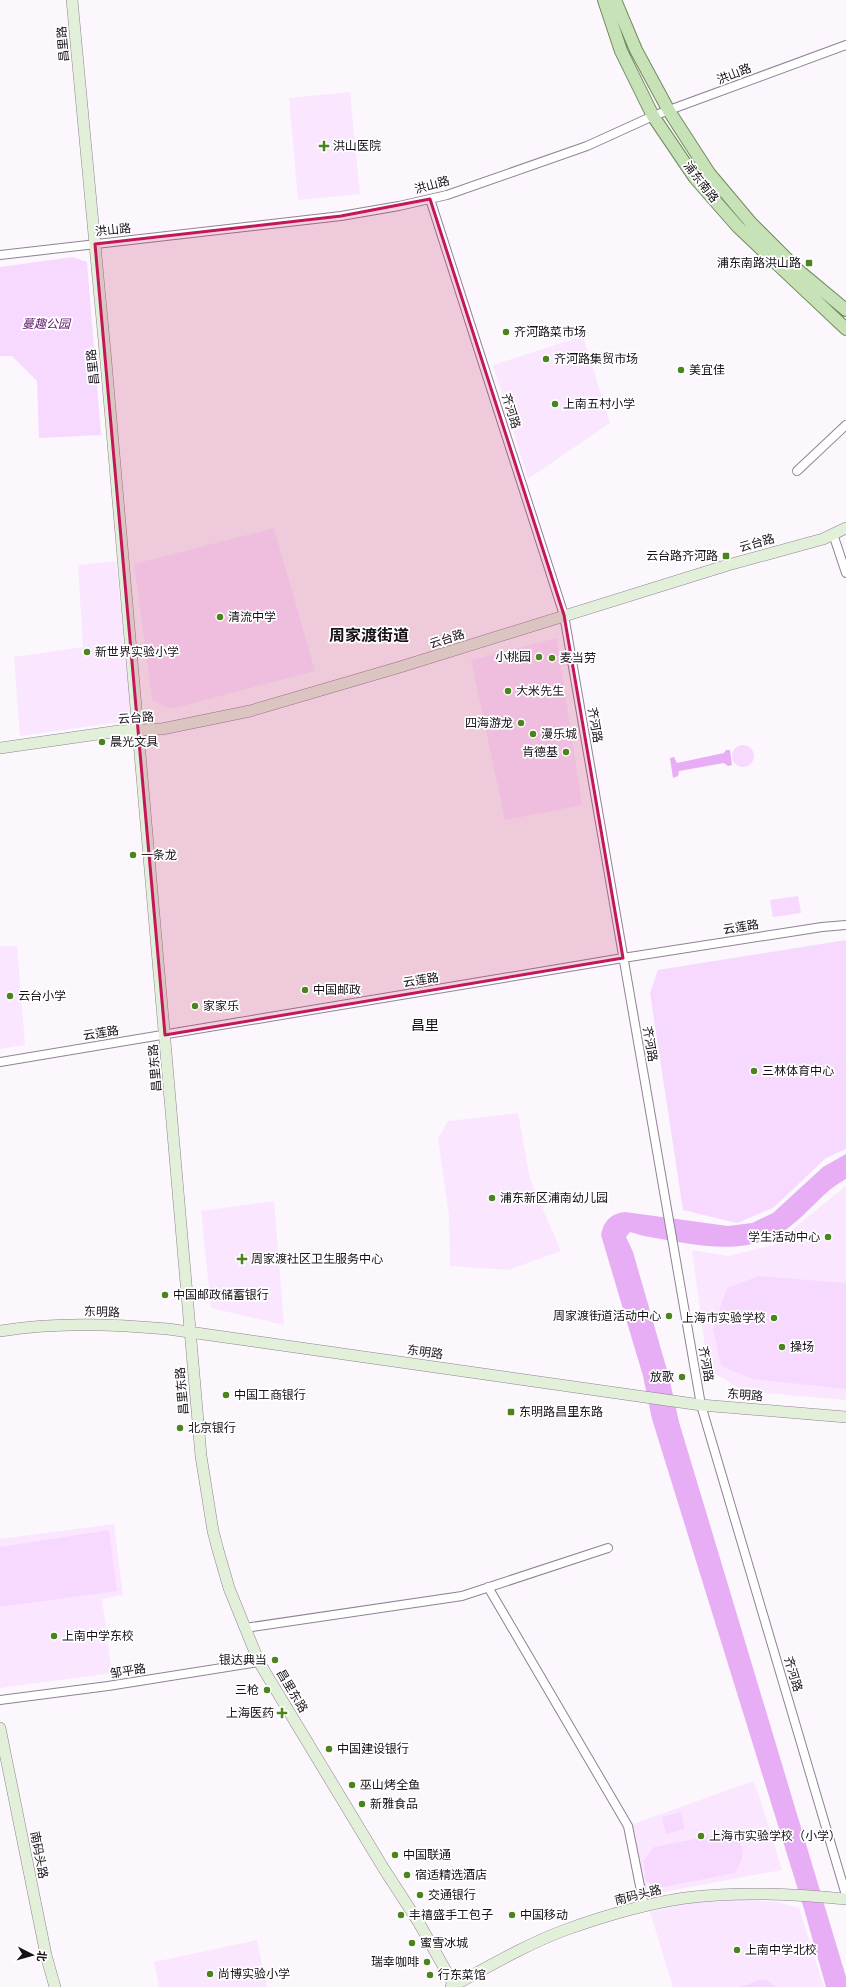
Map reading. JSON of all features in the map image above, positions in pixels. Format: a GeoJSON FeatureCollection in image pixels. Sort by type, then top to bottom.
{"type":"FeatureCollection","features":[{"type":"Feature","properties":{"kind":"main road","name":"浦东南路"},"geometry":{"type":"LineString","coordinates":[[604,0],[621,51],[654,116],[695,178],[738,227],[846,330]]}},
{"type":"Feature","properties":{"kind":"main road","name":"浦东南路"},"geometry":{"type":"LineString","coordinates":[[615,0],[636,50],[670,111],[709,174],[751,223],[800,271],[846,310]]}},
{"type":"Feature","properties":{"kind":"street","name":"昌里路"},"geometry":{"type":"LineString","coordinates":[[72,0],[138,730]]}},
{"type":"Feature","properties":{"kind":"street","name":"洪山路"},"geometry":{"type":"LineString","coordinates":[[0,255],[334,217],[430,199],[587,146],[654,116],[846,45]]}},
{"type":"Feature","properties":{"kind":"street","name":"齐河路"},"geometry":{"type":"LineString","coordinates":[[430,199],[564,615],[701,1405],[846,1895]]}},
{"type":"Feature","properties":{"kind":"street"},"geometry":{"type":"LineString","coordinates":[[796,472],[846,426]]}},
{"type":"Feature","properties":{"kind":"street","name":"云台路"},"geometry":{"type":"LineString","coordinates":[[0,748],[119,731],[162,729],[258,709],[400,667],[728,565],[823,539],[846,528]]}},
{"type":"Feature","properties":{"kind":"street"},"geometry":{"type":"LineString","coordinates":[[833,534],[846,574]]}},
{"type":"Feature","properties":{"kind":"street","name":"昌里东路"},"geometry":{"type":"LineString","coordinates":[[138,730],[201,1456],[213,1531],[223,1569],[259,1662],[384,1869],[419,1923],[453,1986]]}},
{"type":"Feature","properties":{"kind":"street","name":"云莲路"},"geometry":{"type":"LineString","coordinates":[[0,1062],[623,958],[822,927],[846,925]]}},
{"type":"Feature","properties":{"kind":"street","name":"东明路"},"geometry":{"type":"LineString","coordinates":[[0,1331],[47,1326],[90,1324],[190,1332],[701,1405],[846,1416]]}},
{"type":"Feature","properties":{"kind":"street"},"geometry":{"type":"LineString","coordinates":[[245,1628],[462,1596],[608,1548]]}},
{"type":"Feature","properties":{"kind":"street"},"geometry":{"type":"LineString","coordinates":[[488,1587],[628,1826],[644,1906]]}},
{"type":"Feature","properties":{"kind":"street","name":"邹平路"},"geometry":{"type":"LineString","coordinates":[[0,1700],[113,1685],[259,1662]]}},
{"type":"Feature","properties":{"kind":"street","name":"南码头路"},"geometry":{"type":"LineString","coordinates":[[0,1728],[46,1955],[55,1987]]}},
{"type":"Feature","properties":{"kind":"street","name":"南码头路"},"geometry":{"type":"LineString","coordinates":[[453,1986],[510,1955],[564,1931],[619,1912],[644,1906],[685,1898],[719,1895],[792,1894],[846,1898]]}},
{"type":"Feature","properties":{"kind":"highlighted area"},"geometry":{"type":"Polygon","coordinates":[[[430,199],[564,615],[623,958],[165,1035],[95,244],[341,216],[430,199]]]}},
{"type":"Feature","properties":{"kind":"shaded area","name":"洪山医院"},"geometry":{"type":"Polygon","coordinates":[[[350,92],[360,194],[298,200],[289,98],[350,92]]]}},
{"type":"Feature","properties":{"kind":"shaded area","name":"上南五村小学"},"geometry":{"type":"Polygon","coordinates":[[[583,336],[610,423],[528,479],[493,365],[583,336]]]}},
{"type":"Feature","properties":{"kind":"shaded area","name":"清流中学"},"geometry":{"type":"Polygon","coordinates":[[[274,528],[315,671],[171,709],[152,700],[134,564],[274,528]]]}},
{"type":"Feature","properties":{"kind":"shaded area","name":"新世界实验小学"},"geometry":{"type":"Polygon","coordinates":[[[116,561],[131,712],[120,722],[20,736],[14,657],[83,647],[78,565],[116,561]]]}},
{"type":"Feature","properties":{"kind":"shaded area","name":"漫乐城"},"geometry":{"type":"Polygon","coordinates":[[[557,638],[582,805],[505,820],[471,660],[557,638]]]}},
{"type":"Feature","properties":{"kind":"shaded area"},"geometry":{"type":"Polygon","coordinates":[[[726,750],[730,750],[732,765],[728,766],[724,763],[679,771],[678,776],[673,778],[670,758],[674,757],[677,763],[724,753],[726,750]]]}},
{"type":"Feature","properties":{"kind":"shaded area","name":"云台小学"},"geometry":{"type":"Polygon","coordinates":[[[0,946],[17,946],[25,1045],[0,1049],[0,946]]]}},
{"type":"Feature","properties":{"kind":"shaded area","name":"浦东新区浦南幼儿园"},"geometry":{"type":"Polygon","coordinates":[[[518,1113],[530,1179],[561,1251],[508,1270],[450,1266],[449,1216],[438,1139],[448,1121],[518,1113]]]}},
{"type":"Feature","properties":{"kind":"shaded area"},"geometry":{"type":"Polygon","coordinates":[[[846,1154],[846,1179],[823,1196],[796,1222],[772,1238],[737,1246],[718,1247],[644,1236],[630,1232],[626,1237],[633,1252],[669,1377],[679,1422],[846,1977],[846,1987],[826,1987],[804,1909],[652,1419],[643,1376],[601,1235],[608,1219],[616,1214],[625,1212],[728,1226],[752,1223],[773,1213],[823,1167],[846,1154]]]}},
{"type":"Feature","properties":{"kind":"shaded area","name":"上海市实验学校"},"geometry":{"type":"Polygon","coordinates":[[[846,1186],[846,1400],[743,1391],[708,1369],[692,1250],[728,1256],[773,1245],[846,1186]]]}},
{"type":"Feature","properties":{"kind":"shaded area","name":"周家渡社区卫生服务中心"},"geometry":{"type":"Polygon","coordinates":[[[274,1201],[284,1325],[211,1308],[201,1211],[274,1201]]]}},
{"type":"Feature","properties":{"kind":"shaded area","name":"上南中学东校"},"geometry":{"type":"Polygon","coordinates":[[[114,1524],[123,1595],[102,1599],[112,1673],[0,1688],[0,1539],[114,1524]]]}},
{"type":"Feature","properties":{"kind":"shaded area","name":"上海市实验学校（小学）"},"geometry":{"type":"Polygon","coordinates":[[[753,1781],[759,1795],[782,1870],[642,1896],[628,1826],[753,1781]]]}},
{"type":"Feature","properties":{"kind":"shaded area","name":"上南中学北校"},"geometry":{"type":"Polygon","coordinates":[[[740,1899],[778,1902],[799,1908],[824,1987],[673,1987],[650,1912],[688,1903],[740,1899]]]}},
{"type":"Feature","properties":{"kind":"shaded area","name":"尚博实验小学"},"geometry":{"type":"Polygon","coordinates":[[[257,1940],[267,1987],[159,1987],[154,1962],[257,1940]]]}},
{"type":"Feature","properties":{"kind":"green space","name":"蔓趣公园"},"geometry":{"type":"Polygon","coordinates":[[[73,257],[87,262],[101,435],[39,438],[37,381],[12,356],[0,356],[0,267],[73,257]]]}},
{"type":"Feature","properties":{"kind":"green space"},"geometry":{"type":"Polygon","coordinates":[[[743,745],[751,748],[754,756],[751,764],[743,767],[735,764],[732,756],[735,748],[743,745]]]}},
{"type":"Feature","properties":{"kind":"green space"},"geometry":{"type":"Polygon","coordinates":[[[798,896],[801,913],[773,917],[770,900],[798,896]]]}},
{"type":"Feature","properties":{"kind":"green space","name":"三林体育中心"},"geometry":{"type":"Polygon","coordinates":[[[846,940],[846,1149],[826,1158],[773,1208],[737,1223],[683,1210],[650,993],[658,970],[846,940]]]}},
{"type":"Feature","properties":{"kind":"green space","name":"操场"},"geometry":{"type":"Polygon","coordinates":[[[759,1276],[846,1283],[846,1389],[752,1379],[721,1366],[713,1329],[727,1288],[759,1276]]]}},
{"type":"Feature","properties":{"kind":"green space"},"geometry":{"type":"Polygon","coordinates":[[[109,1530],[117,1591],[0,1607],[0,1547],[109,1530]]]}},
{"type":"Feature","properties":{"kind":"green space"},"geometry":{"type":"Polygon","coordinates":[[[681,1812],[685,1829],[666,1834],[662,1817],[681,1812]]]}},
{"type":"Feature","properties":{"kind":"green space"},"geometry":{"type":"Polygon","coordinates":[[[725,1833],[737,1840],[742,1849],[741,1860],[735,1873],[658,1888],[646,1881],[643,1861],[654,1847],[725,1833]]]}},
{"type":"Feature","properties":{"kind":"green space"},"geometry":{"type":"Polygon","coordinates":[[[760,1980],[767,1980],[777,1987],[739,1987],[760,1980]]]}},
{"type":"Feature","properties":{"kind":"place","name":"洪山医院"},"geometry":{"type":"Point","coordinates":[324,146]}},
{"type":"Feature","properties":{"kind":"place","name":"浦东南路洪山路"},"geometry":{"type":"Point","coordinates":[809,263]}},
{"type":"Feature","properties":{"kind":"place","name":"齐河路菜市场"},"geometry":{"type":"Point","coordinates":[506,332]}},
{"type":"Feature","properties":{"kind":"place","name":"齐河路集贸市场"},"geometry":{"type":"Point","coordinates":[546,359]}},
{"type":"Feature","properties":{"kind":"place","name":"美宜佳"},"geometry":{"type":"Point","coordinates":[681,370]}},
{"type":"Feature","properties":{"kind":"place","name":"上南五村小学"},"geometry":{"type":"Point","coordinates":[555,404]}},
{"type":"Feature","properties":{"kind":"place","name":"云台路齐河路"},"geometry":{"type":"Point","coordinates":[726,556]}},
{"type":"Feature","properties":{"kind":"place","name":"清流中学"},"geometry":{"type":"Point","coordinates":[220,617]}},
{"type":"Feature","properties":{"kind":"place","name":"新世界实验小学"},"geometry":{"type":"Point","coordinates":[87,652]}},
{"type":"Feature","properties":{"kind":"place","name":"小桃园"},"geometry":{"type":"Point","coordinates":[539,657]}},
{"type":"Feature","properties":{"kind":"place","name":"麦当劳"},"geometry":{"type":"Point","coordinates":[552,658]}},
{"type":"Feature","properties":{"kind":"place","name":"大米先生"},"geometry":{"type":"Point","coordinates":[508,691]}},
{"type":"Feature","properties":{"kind":"place","name":"四海游龙"},"geometry":{"type":"Point","coordinates":[521,723]}},
{"type":"Feature","properties":{"kind":"place","name":"漫乐城"},"geometry":{"type":"Point","coordinates":[533,734]}},
{"type":"Feature","properties":{"kind":"place","name":"晨光文具"},"geometry":{"type":"Point","coordinates":[102,742]}},
{"type":"Feature","properties":{"kind":"place","name":"肯德基"},"geometry":{"type":"Point","coordinates":[566,752]}},
{"type":"Feature","properties":{"kind":"place","name":"一条龙"},"geometry":{"type":"Point","coordinates":[133,855]}},
{"type":"Feature","properties":{"kind":"place","name":"中国邮政"},"geometry":{"type":"Point","coordinates":[305,990]}},
{"type":"Feature","properties":{"kind":"place","name":"云台小学"},"geometry":{"type":"Point","coordinates":[10,996]}},
{"type":"Feature","properties":{"kind":"place","name":"家家乐"},"geometry":{"type":"Point","coordinates":[195,1006]}},
{"type":"Feature","properties":{"kind":"place","name":"三林体育中心"},"geometry":{"type":"Point","coordinates":[754,1071]}},
{"type":"Feature","properties":{"kind":"place","name":"浦东新区浦南幼儿园"},"geometry":{"type":"Point","coordinates":[492,1198]}},
{"type":"Feature","properties":{"kind":"place","name":"学生活动中心"},"geometry":{"type":"Point","coordinates":[828,1237]}},
{"type":"Feature","properties":{"kind":"place","name":"周家渡社区卫生服务中心"},"geometry":{"type":"Point","coordinates":[242,1259]}},
{"type":"Feature","properties":{"kind":"place","name":"中国邮政储蓄银行"},"geometry":{"type":"Point","coordinates":[165,1295]}},
{"type":"Feature","properties":{"kind":"place","name":"周家渡街道活动中心"},"geometry":{"type":"Point","coordinates":[669,1316]}},
{"type":"Feature","properties":{"kind":"place","name":"上海市实验学校"},"geometry":{"type":"Point","coordinates":[774,1318]}},
{"type":"Feature","properties":{"kind":"place","name":"操场"},"geometry":{"type":"Point","coordinates":[782,1347]}},
{"type":"Feature","properties":{"kind":"place","name":"放歌"},"geometry":{"type":"Point","coordinates":[682,1377]}},
{"type":"Feature","properties":{"kind":"place","name":"中国工商银行"},"geometry":{"type":"Point","coordinates":[226,1395]}},
{"type":"Feature","properties":{"kind":"place","name":"东明路昌里东路"},"geometry":{"type":"Point","coordinates":[511,1412]}},
{"type":"Feature","properties":{"kind":"place","name":"北京银行"},"geometry":{"type":"Point","coordinates":[180,1428]}},
{"type":"Feature","properties":{"kind":"place","name":"上南中学东校"},"geometry":{"type":"Point","coordinates":[54,1636]}},
{"type":"Feature","properties":{"kind":"place","name":"银达典当"},"geometry":{"type":"Point","coordinates":[275,1660]}},
{"type":"Feature","properties":{"kind":"place","name":"三枪"},"geometry":{"type":"Point","coordinates":[267,1690]}},
{"type":"Feature","properties":{"kind":"place","name":"上海医药"},"geometry":{"type":"Point","coordinates":[282,1713]}},
{"type":"Feature","properties":{"kind":"place","name":"中国建设银行"},"geometry":{"type":"Point","coordinates":[329,1749]}},
{"type":"Feature","properties":{"kind":"place","name":"巫山烤全鱼"},"geometry":{"type":"Point","coordinates":[352,1785]}},
{"type":"Feature","properties":{"kind":"place","name":"新雅食品"},"geometry":{"type":"Point","coordinates":[362,1804]}},
{"type":"Feature","properties":{"kind":"place","name":"上海市实验学校（小学）"},"geometry":{"type":"Point","coordinates":[701,1836]}},
{"type":"Feature","properties":{"kind":"place","name":"中国联通"},"geometry":{"type":"Point","coordinates":[395,1855]}},
{"type":"Feature","properties":{"kind":"place","name":"宿适精选酒店"},"geometry":{"type":"Point","coordinates":[407,1875]}},
{"type":"Feature","properties":{"kind":"place","name":"交通银行"},"geometry":{"type":"Point","coordinates":[420,1895]}},
{"type":"Feature","properties":{"kind":"place","name":"丰禧盛手工包子"},"geometry":{"type":"Point","coordinates":[401,1915]}},
{"type":"Feature","properties":{"kind":"place","name":"中国移动"},"geometry":{"type":"Point","coordinates":[512,1915]}},
{"type":"Feature","properties":{"kind":"place","name":"蜜雪冰城"},"geometry":{"type":"Point","coordinates":[412,1943]}},
{"type":"Feature","properties":{"kind":"place","name":"上南中学北校"},"geometry":{"type":"Point","coordinates":[737,1950]}},
{"type":"Feature","properties":{"kind":"place","name":"瑞幸咖啡"},"geometry":{"type":"Point","coordinates":[427,1962]}},
{"type":"Feature","properties":{"kind":"place","name":"尚博实验小学"},"geometry":{"type":"Point","coordinates":[210,1974]}},
{"type":"Feature","properties":{"kind":"place","name":"行东菜馆"},"geometry":{"type":"Point","coordinates":[430,1975]}},
{"type":"Feature","properties":{"kind":"district","name":"周家渡街道"},"geometry":{"type":"Point","coordinates":[369,635]}},
{"type":"Feature","properties":{"kind":"district","name":"昌里"},"geometry":{"type":"Point","coordinates":[425,1025]}}]}
